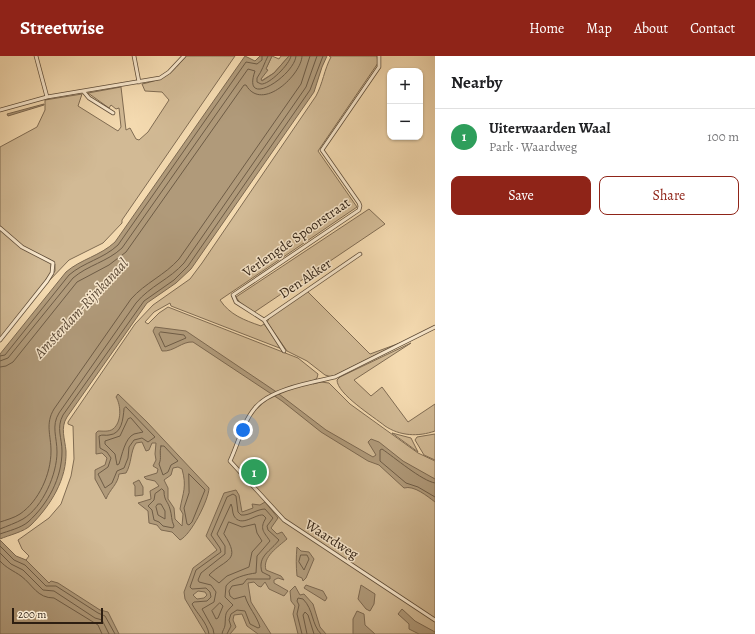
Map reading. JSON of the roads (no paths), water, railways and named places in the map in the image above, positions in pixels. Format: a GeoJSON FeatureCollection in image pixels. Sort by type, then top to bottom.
{"type":"FeatureCollection","features":[{"type":"Feature","properties":{"kind":"street"},"geometry":{"type":"LineString","coordinates":[[36,56],[47,97]]}},
{"type":"Feature","properties":{"kind":"street"},"geometry":{"type":"LineString","coordinates":[[134,56],[139,82]]}},
{"type":"Feature","properties":{"kind":"street"},"geometry":{"type":"LineString","coordinates":[[0,110],[47,97],[84,92],[163,77],[184,56]]}},
{"type":"Feature","properties":{"kind":"street","name":"Verlengde Spoorstraat"},"geometry":{"type":"LineString","coordinates":[[264,320],[236,302],[233,297],[234,293],[359,210],[359,203],[322,150],[379,67],[379,56]]}},
{"type":"Feature","properties":{"kind":"street"},"geometry":{"type":"LineString","coordinates":[[84,92],[89,98],[113,113]]}},
{"type":"Feature","properties":{"kind":"street"},"geometry":{"type":"LineString","coordinates":[[0,228],[22,248],[50,261],[54,266],[47,281],[0,340]]}},
{"type":"Feature","properties":{"kind":"street","name":"Den Akker"},"geometry":{"type":"LineString","coordinates":[[264,320],[360,254]]}},
{"type":"Feature","properties":{"kind":"street"},"geometry":{"type":"LineString","coordinates":[[264,320],[284,351]]}},
{"type":"Feature","properties":{"kind":"street","name":"Waardweg"},"geometry":{"type":"LineString","coordinates":[[435,327],[372,360],[335,377],[280,392],[271,396],[255,408],[249,417],[230,461],[284,520],[435,620]]}},
{"type":"Feature","properties":{"kind":"water","name":"Amsterdam-Rijnkanaal"},"geometry":{"type":"Polygon","coordinates":[[[245,56],[255,61],[260,56],[272,56],[266,69],[268,70],[261,79],[262,81],[274,73],[289,56],[327,56],[314,92],[191,269],[176,283],[147,303],[67,417],[63,429],[66,451],[64,472],[56,491],[45,509],[28,527],[0,539],[0,354],[66,272],[103,251],[115,242],[245,56]]]}},
{"type":"Feature","properties":{"kind":"water"},"geometry":{"type":"Polygon","coordinates":[[[44,104],[8,116],[7,114],[44,104]]]}},
{"type":"Feature","properties":{"kind":"water"},"geometry":{"type":"Polygon","coordinates":[[[155,327],[186,331],[275,391],[326,430],[373,457],[376,455],[368,442],[371,439],[379,442],[403,461],[435,479],[435,502],[412,488],[404,488],[379,465],[368,461],[321,432],[282,401],[193,342],[185,343],[170,350],[162,351],[153,331],[155,327]]]}},
{"type":"Feature","properties":{"kind":"water"},"geometry":{"type":"Polygon","coordinates":[[[118,394],[147,422],[209,488],[206,500],[199,516],[189,531],[180,540],[172,532],[161,530],[157,525],[149,523],[148,511],[138,503],[151,499],[150,491],[159,486],[155,481],[144,477],[157,473],[158,469],[153,466],[156,460],[156,443],[152,443],[149,450],[146,451],[142,442],[136,443],[126,473],[119,474],[117,481],[106,499],[95,479],[95,470],[105,465],[107,458],[102,453],[96,454],[96,433],[98,431],[110,431],[116,426],[120,413],[118,400],[116,397],[118,394]],[[178,467],[173,468],[171,475],[164,480],[168,488],[168,499],[174,508],[175,519],[182,526],[183,514],[180,509],[184,485],[182,469],[178,467]]]}},
{"type":"Feature","properties":{"kind":"water"},"geometry":{"type":"Polygon","coordinates":[[[139,480],[143,487],[143,495],[135,496],[135,486],[133,483],[139,480]]]}},
{"type":"Feature","properties":{"kind":"water"},"geometry":{"type":"Polygon","coordinates":[[[236,490],[239,495],[242,512],[253,508],[252,504],[260,505],[265,502],[278,518],[271,528],[277,534],[282,532],[287,539],[275,549],[266,561],[265,565],[266,570],[281,576],[284,580],[278,578],[274,580],[274,583],[288,591],[284,596],[269,589],[265,582],[261,587],[254,582],[248,583],[251,602],[271,634],[258,634],[247,626],[242,614],[234,615],[233,620],[236,627],[230,634],[206,634],[185,599],[184,592],[193,568],[217,550],[206,536],[224,493],[236,490]],[[198,591],[193,595],[197,599],[204,598],[207,595],[205,592],[198,591]]]}},
{"type":"Feature","properties":{"kind":"water"},"geometry":{"type":"Polygon","coordinates":[[[0,540],[16,556],[26,560],[49,583],[51,581],[58,583],[100,610],[108,612],[119,634],[0,634],[0,540]]]}},
{"type":"Feature","properties":{"kind":"water"},"geometry":{"type":"Polygon","coordinates":[[[297,547],[301,551],[309,552],[314,559],[306,578],[303,581],[302,578],[297,576],[297,547]]]}},
{"type":"Feature","properties":{"kind":"water"},"geometry":{"type":"Polygon","coordinates":[[[306,585],[323,591],[327,598],[325,601],[304,588],[306,585]]]}},
{"type":"Feature","properties":{"kind":"water"},"geometry":{"type":"Polygon","coordinates":[[[361,585],[375,594],[374,604],[370,611],[366,609],[358,599],[361,585]]]}},
{"type":"Feature","properties":{"kind":"water"},"geometry":{"type":"Polygon","coordinates":[[[295,586],[300,595],[304,594],[313,604],[320,627],[326,634],[298,634],[293,614],[295,606],[291,601],[290,591],[295,586]]]}},
{"type":"Feature","properties":{"kind":"water"},"geometry":{"type":"Polygon","coordinates":[[[402,609],[415,621],[435,632],[435,634],[419,634],[409,629],[409,624],[398,614],[402,609]]]}},
{"type":"Feature","properties":{"kind":"water"},"geometry":{"type":"Polygon","coordinates":[[[357,611],[364,614],[365,625],[375,634],[353,634],[353,619],[357,611]]]}},
{"type":"Feature","properties":{"kind":"place","name":"Uiterwaarden Waal"},"geometry":{"type":"Point","coordinates":[254,472]}}]}
